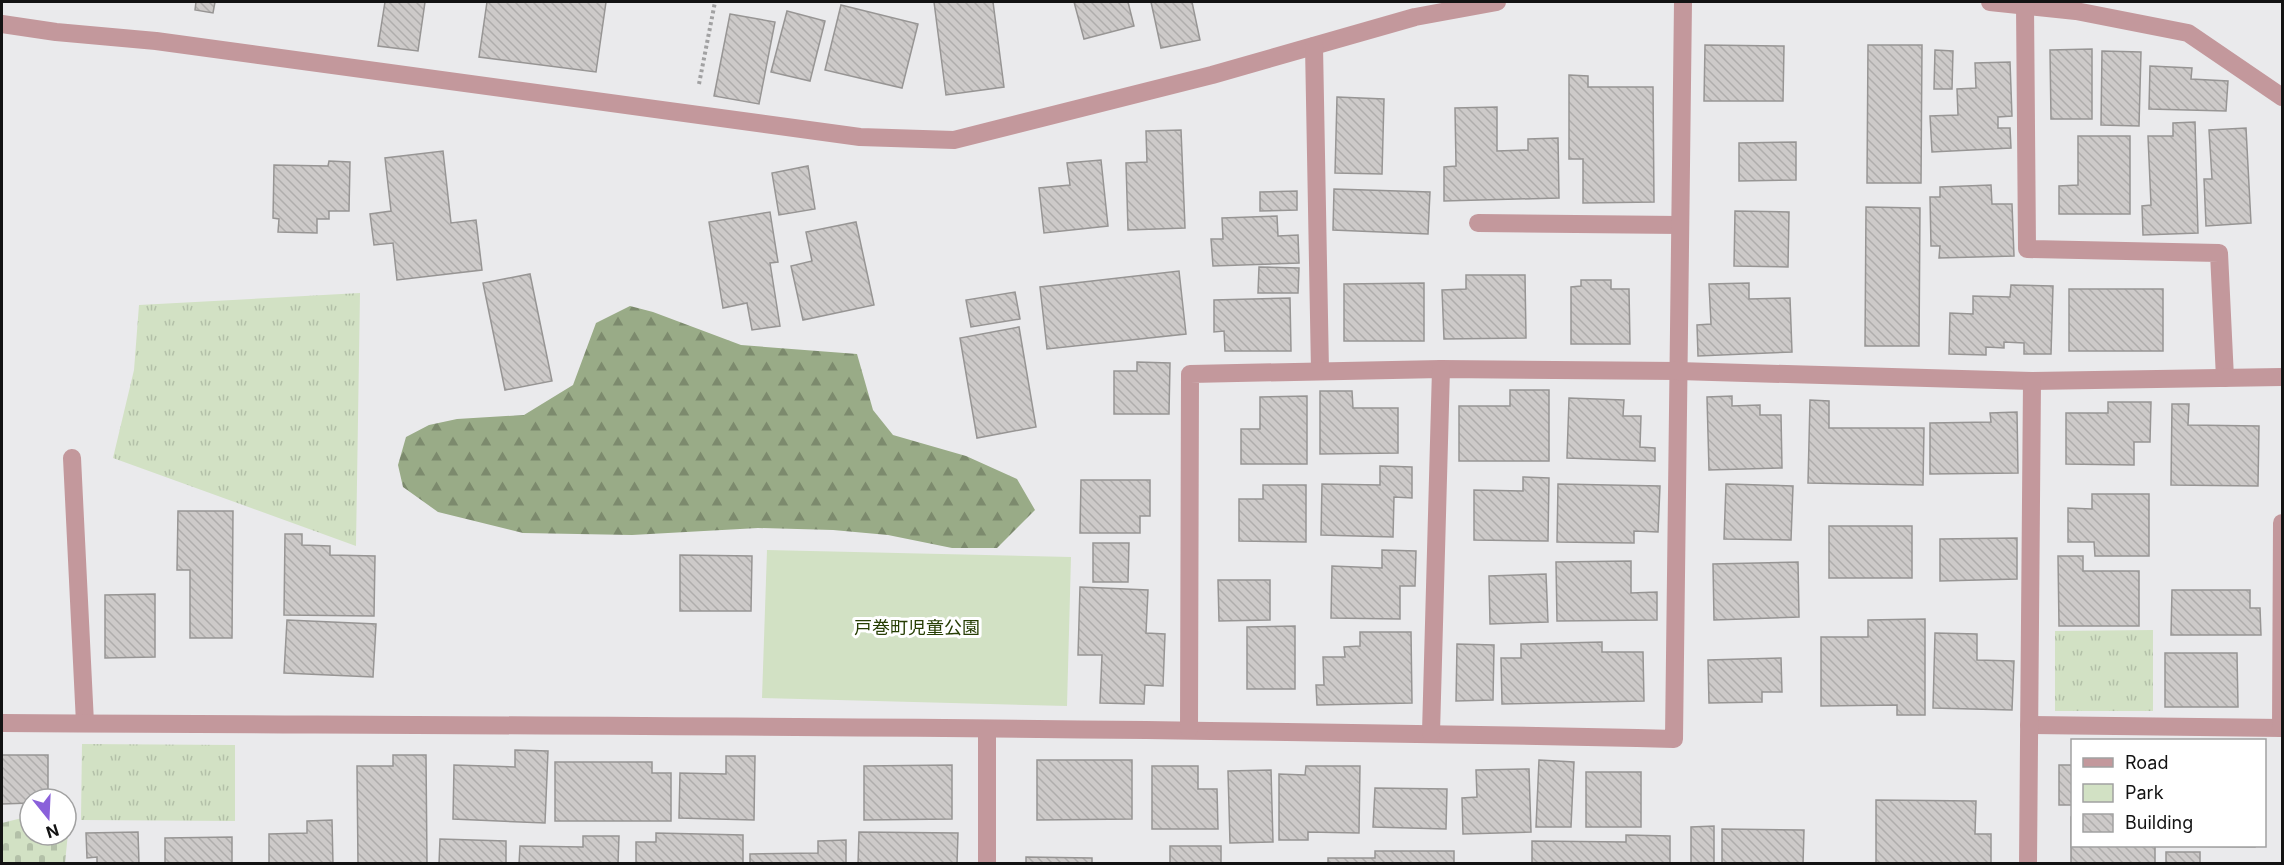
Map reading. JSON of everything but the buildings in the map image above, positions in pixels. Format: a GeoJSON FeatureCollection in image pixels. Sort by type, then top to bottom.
{"type":"FeatureCollection","features":[{"type":"Feature","properties":{"kind":"street"},"geometry":{"type":"LineString","coordinates":[[2,24],[56,32],[168,43],[860,137],[954,140],[1212,75],[1415,17],[1497,2]]}},
{"type":"Feature","properties":{"kind":"street"},"geometry":{"type":"LineString","coordinates":[[2,723],[987,730],[1189,729],[1674,739],[1683,2]]}},
{"type":"Feature","properties":{"kind":"street"},"geometry":{"type":"LineString","coordinates":[[1990,2],[2076,11],[2188,33],[2283,97]]}},
{"type":"Feature","properties":{"kind":"street"},"geometry":{"type":"LineString","coordinates":[[2025,5],[2027,249],[2219,253],[2225,378]]}},
{"type":"Feature","properties":{"kind":"street"},"geometry":{"type":"LineString","coordinates":[[1314,46],[1320,371]]}},
{"type":"Feature","properties":{"kind":"street"},"geometry":{"type":"LineString","coordinates":[[1478,223],[1680,225]]}},
{"type":"Feature","properties":{"kind":"street"},"geometry":{"type":"LineString","coordinates":[[1189,729],[1190,374],[1441,369],[1678,371],[2032,381],[2283,377]]}},
{"type":"Feature","properties":{"kind":"street"},"geometry":{"type":"LineString","coordinates":[[1431,733],[1441,369]]}},
{"type":"Feature","properties":{"kind":"street"},"geometry":{"type":"LineString","coordinates":[[2028,864],[2032,381]]}},
{"type":"Feature","properties":{"kind":"street"},"geometry":{"type":"LineString","coordinates":[[72,458],[85,723]]}},
{"type":"Feature","properties":{"kind":"street"},"geometry":{"type":"LineString","coordinates":[[2029,725],[2282,728],[2283,523]]}},
{"type":"Feature","properties":{"kind":"street"},"geometry":{"type":"LineString","coordinates":[[987,730],[987,864]]}},
{"type":"Feature","properties":{"kind":"path"},"geometry":{"type":"LineString","coordinates":[[693,114],[716,2]]}},
{"type":"Feature","properties":{"kind":"green space"},"geometry":{"type":"Polygon","coordinates":[[[360,293],[356,546],[113,458],[134,370],[139,305],[360,293]]]}},
{"type":"Feature","properties":{"kind":"green space"},"geometry":{"type":"Polygon","coordinates":[[[630,306],[653,312],[741,345],[857,354],[873,410],[893,435],[966,456],[1017,479],[1035,510],[997,548],[952,548],[888,535],[833,530],[758,528],[632,535],[523,533],[438,512],[403,487],[398,465],[406,437],[429,425],[457,419],[524,415],[573,385],[596,323],[630,306]]]}},
{"type":"Feature","properties":{"kind":"green space","name":"戸巻町児童公園"},"geometry":{"type":"Polygon","coordinates":[[[767,550],[1071,557],[1067,706],[762,698],[767,550]]]}},
{"type":"Feature","properties":{"kind":"green space"},"geometry":{"type":"Polygon","coordinates":[[[2153,630],[2153,711],[2055,711],[2055,631],[2153,630]]]}},
{"type":"Feature","properties":{"kind":"green space"},"geometry":{"type":"Polygon","coordinates":[[[82,744],[235,745],[235,821],[81,820],[82,744]]]}},
{"type":"Feature","properties":{"kind":"green space"},"geometry":{"type":"Polygon","coordinates":[[[18,819],[18,847],[67,847],[65,863],[2,863],[2,823],[18,819]]]}}]}
